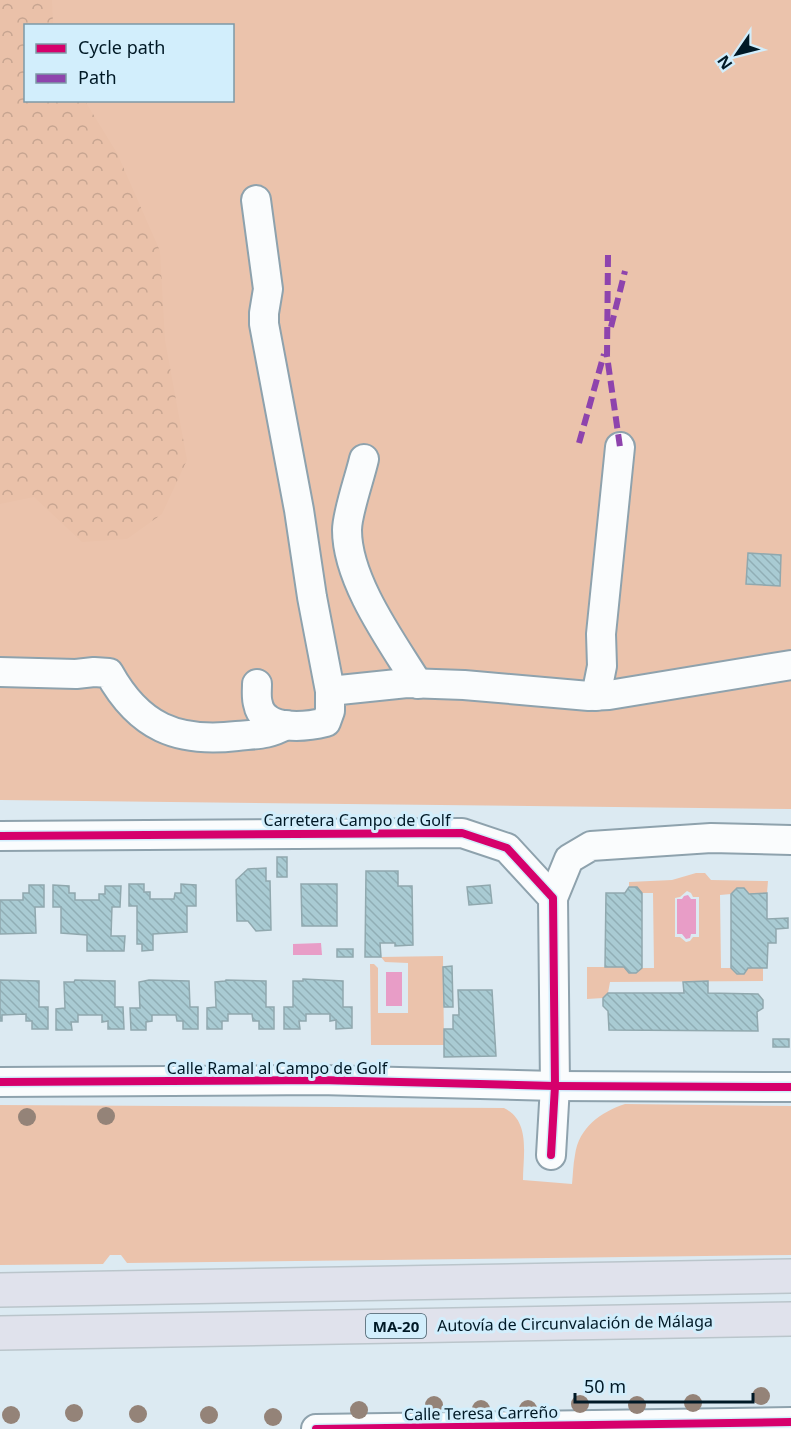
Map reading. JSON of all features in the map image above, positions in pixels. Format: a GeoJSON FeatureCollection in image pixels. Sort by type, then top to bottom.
{"type":"FeatureCollection","features":[{"type":"Feature","properties":{"kind":"highway"},"geometry":{"type":"LineString","coordinates":[[0,1290],[791,1276]]}},
{"type":"Feature","properties":{"kind":"highway","name":"Autovía de Circunvalación de Málaga"},"geometry":{"type":"LineString","coordinates":[[0,1333],[791,1320]]}},
{"type":"Feature","properties":{"kind":"street"},"geometry":{"type":"LineString","coordinates":[[256,200],[268,289],[264,324],[330,691],[330,711],[326,722],[297,726],[266,718],[258,706],[257,684]]}},
{"type":"Feature","properties":{"kind":"street"},"geometry":{"type":"LineString","coordinates":[[602,689],[601,634],[620,447]]}},
{"type":"Feature","properties":{"kind":"street"},"geometry":{"type":"LineString","coordinates":[[364,459],[347,530],[351,555],[364,596],[418,684]]}},
{"type":"Feature","properties":{"kind":"street"},"geometry":{"type":"LineString","coordinates":[[330,691],[418,684],[602,689],[791,665]]}},
{"type":"Feature","properties":{"kind":"street"},"geometry":{"type":"LineString","coordinates":[[0,672],[109,673],[139,713],[158,726],[180,735],[230,737],[263,735],[286,725]]}},
{"type":"Feature","properties":{"kind":"street","name":"Carretera Campo de Golf"},"geometry":{"type":"LineString","coordinates":[[0,836],[462,833],[507,848],[553,898]]}},
{"type":"Feature","properties":{"kind":"street"},"geometry":{"type":"LineString","coordinates":[[551,1155],[555,1086],[553,898],[569,859],[591,846],[711,838],[791,840]]}},
{"type":"Feature","properties":{"kind":"street","name":"Calle Ramal al Campo de Golf"},"geometry":{"type":"LineString","coordinates":[[0,1082],[319,1080],[555,1086]]}},
{"type":"Feature","properties":{"kind":"street"},"geometry":{"type":"LineString","coordinates":[[555,1086],[791,1087]]}},
{"type":"Feature","properties":{"kind":"street","name":"Calle Teresa Carreño"},"geometry":{"type":"LineString","coordinates":[[316,1429],[791,1422]]}},
{"type":"Feature","properties":{"kind":"shaded area"},"geometry":{"type":"Polygon","coordinates":[[[0,0],[791,0],[791,809],[0,800],[0,0]]]}},
{"type":"Feature","properties":{"kind":"shaded area"},"geometry":{"type":"Polygon","coordinates":[[[696,873],[705,873],[711,880],[768,881],[767,893],[749,894],[744,888],[737,888],[731,894],[720,895],[721,968],[731,968],[737,974],[744,974],[748,968],[763,968],[763,981],[610,982],[608,993],[603,998],[587,999],[587,967],[624,967],[629,973],[636,973],[642,968],[654,968],[653,893],[642,893],[637,887],[629,887],[629,882],[672,880],[696,873]],[[687,891],[675,898],[675,937],[680,937],[686,942],[693,937],[699,937],[699,897],[693,897],[687,891]]]}},
{"type":"Feature","properties":{"kind":"shaded area"},"geometry":{"type":"Polygon","coordinates":[[[688,895],[691,899],[696,899],[696,934],[691,934],[690,938],[686,939],[682,934],[677,934],[677,899],[688,895]]]}},
{"type":"Feature","properties":{"kind":"shaded area"},"geometry":{"type":"Polygon","coordinates":[[[321,943],[322,955],[293,955],[293,944],[321,943]]]}},
{"type":"Feature","properties":{"kind":"shaded area"},"geometry":{"type":"Polygon","coordinates":[[[443,956],[444,1045],[371,1045],[370,964],[378,968],[378,1013],[408,1013],[408,963],[385,962],[381,957],[443,956]]]}},
{"type":"Feature","properties":{"kind":"shaded area"},"geometry":{"type":"Polygon","coordinates":[[[386,972],[402,972],[402,1006],[386,1006],[386,972]]]}},
{"type":"Feature","properties":{"kind":"shaded area"},"geometry":{"type":"Polygon","coordinates":[[[625,1104],[791,1106],[791,1255],[127,1263],[121,1255],[110,1255],[103,1264],[0,1265],[0,1105],[504,1108],[513,1114],[522,1130],[523,1180],[572,1184],[575,1155],[581,1136],[600,1116],[625,1104]]]}},
{"type":"Feature","properties":{"kind":"green space"},"geometry":{"type":"Polygon","coordinates":[[[0,0],[52,0],[53,24],[24,24],[24,102],[86,102],[117,153],[160,251],[165,340],[187,460],[162,514],[127,539],[82,542],[34,497],[0,504],[0,0]]]}},
{"type":"Feature","properties":{"kind":"building"},"geometry":{"type":"Polygon","coordinates":[[[748,553],[781,555],[780,586],[746,584],[748,553]]]}},
{"type":"Feature","properties":{"kind":"building"},"geometry":{"type":"Polygon","coordinates":[[[277,857],[287,857],[287,877],[277,877],[277,857]]]}},
{"type":"Feature","properties":{"kind":"building"},"geometry":{"type":"Polygon","coordinates":[[[266,868],[266,881],[270,881],[271,930],[256,931],[248,921],[237,921],[236,880],[248,869],[266,868]]]}},
{"type":"Feature","properties":{"kind":"building"},"geometry":{"type":"Polygon","coordinates":[[[366,871],[398,871],[398,886],[412,886],[413,945],[395,946],[395,943],[380,943],[381,957],[365,957],[366,871]]]}},
{"type":"Feature","properties":{"kind":"building"},"geometry":{"type":"Polygon","coordinates":[[[129,884],[144,884],[144,892],[150,892],[150,899],[174,899],[175,893],[181,893],[181,884],[196,885],[196,906],[187,906],[187,932],[153,934],[153,950],[142,951],[142,944],[137,944],[137,906],[129,906],[129,884]]]}},
{"type":"Feature","properties":{"kind":"building"},"geometry":{"type":"Polygon","coordinates":[[[301,884],[337,884],[337,926],[302,926],[301,884]]]}},
{"type":"Feature","properties":{"kind":"building"},"geometry":{"type":"Polygon","coordinates":[[[29,885],[44,885],[44,907],[35,907],[36,933],[0,934],[0,900],[23,900],[23,893],[29,893],[29,885]]]}},
{"type":"Feature","properties":{"kind":"building"},"geometry":{"type":"Polygon","coordinates":[[[53,885],[69,886],[69,893],[75,893],[75,900],[99,900],[99,894],[105,894],[105,886],[121,886],[120,907],[112,907],[111,936],[125,936],[124,951],[87,951],[87,935],[61,933],[61,907],[53,907],[53,885]]]}},
{"type":"Feature","properties":{"kind":"building"},"geometry":{"type":"Polygon","coordinates":[[[490,885],[492,903],[469,905],[467,887],[490,885]]]}},
{"type":"Feature","properties":{"kind":"building"},"geometry":{"type":"Polygon","coordinates":[[[629,887],[637,887],[642,893],[642,968],[636,973],[629,973],[624,967],[605,967],[606,893],[625,893],[629,887]]]}},
{"type":"Feature","properties":{"kind":"building"},"geometry":{"type":"Polygon","coordinates":[[[737,888],[744,888],[749,894],[767,893],[767,919],[788,918],[788,928],[776,929],[776,943],[768,943],[767,968],[748,968],[744,974],[737,974],[731,968],[731,894],[737,888]]]}},
{"type":"Feature","properties":{"kind":"building"},"geometry":{"type":"Polygon","coordinates":[[[337,949],[353,949],[353,957],[337,957],[337,949]]]}},
{"type":"Feature","properties":{"kind":"building"},"geometry":{"type":"Polygon","coordinates":[[[452,966],[453,1007],[444,1007],[443,967],[452,966]]]}},
{"type":"Feature","properties":{"kind":"building"},"geometry":{"type":"Polygon","coordinates":[[[303,979],[343,981],[343,1007],[352,1007],[352,1028],[336,1029],[336,1020],[330,1021],[330,1014],[306,1014],[306,1021],[299,1021],[300,1029],[284,1029],[284,1007],[293,1007],[293,981],[303,981],[303,979]]]}},
{"type":"Feature","properties":{"kind":"building"},"geometry":{"type":"Polygon","coordinates":[[[0,980],[39,981],[39,1007],[48,1007],[48,1029],[32,1029],[32,1021],[26,1021],[26,1014],[2,1015],[2,1021],[0,1021],[0,980]]]}},
{"type":"Feature","properties":{"kind":"building"},"geometry":{"type":"Polygon","coordinates":[[[115,981],[115,1007],[123,1007],[124,1029],[108,1029],[108,1021],[102,1022],[102,1015],[78,1015],[78,1022],[71,1022],[72,1030],[56,1030],[56,1009],[65,1008],[64,982],[115,981]]]}},
{"type":"Feature","properties":{"kind":"building"},"geometry":{"type":"Polygon","coordinates":[[[189,981],[190,1007],[198,1007],[198,1029],[183,1029],[183,1021],[177,1021],[176,1015],[152,1015],[152,1021],[146,1022],[146,1030],[131,1030],[130,1008],[140,1008],[139,982],[189,981]]]}},
{"type":"Feature","properties":{"kind":"building"},"geometry":{"type":"Polygon","coordinates":[[[266,981],[266,1007],[274,1007],[274,1029],[259,1029],[259,1021],[253,1021],[252,1014],[228,1014],[228,1021],[222,1021],[222,1029],[207,1029],[207,1008],[216,1007],[215,982],[266,981]]]}},
{"type":"Feature","properties":{"kind":"building"},"geometry":{"type":"Polygon","coordinates":[[[708,981],[708,993],[758,994],[763,1000],[763,1008],[757,1012],[758,1031],[609,1030],[608,1011],[603,1006],[603,998],[608,993],[684,993],[683,982],[708,981]]]}},
{"type":"Feature","properties":{"kind":"building"},"geometry":{"type":"Polygon","coordinates":[[[458,990],[492,990],[496,1056],[444,1057],[444,1029],[453,1029],[453,1015],[459,1015],[458,990]]]}},
{"type":"Feature","properties":{"kind":"building"},"geometry":{"type":"Polygon","coordinates":[[[773,1039],[789,1039],[789,1047],[773,1047],[773,1039]]]}},
{"type":"Feature","properties":{"kind":"marked path"},"geometry":{"type":"LineString","coordinates":[[608,255],[607,356],[620,447]]}},
{"type":"Feature","properties":{"kind":"marked path"},"geometry":{"type":"LineString","coordinates":[[611,327],[625,271]]}},
{"type":"Feature","properties":{"kind":"marked path"},"geometry":{"type":"LineString","coordinates":[[579,443],[604,354]]}},
{"type":"Feature","properties":{"kind":"cycle path"},"geometry":{"type":"LineString","coordinates":[[0,836],[462,833],[507,848],[553,898],[555,1086],[551,1155]]}},
{"type":"Feature","properties":{"kind":"cycle path"},"geometry":{"type":"LineString","coordinates":[[0,1082],[319,1080],[555,1086],[791,1087]]}},
{"type":"Feature","properties":{"kind":"cycle path"},"geometry":{"type":"LineString","coordinates":[[316,1429],[791,1422]]}}]}
